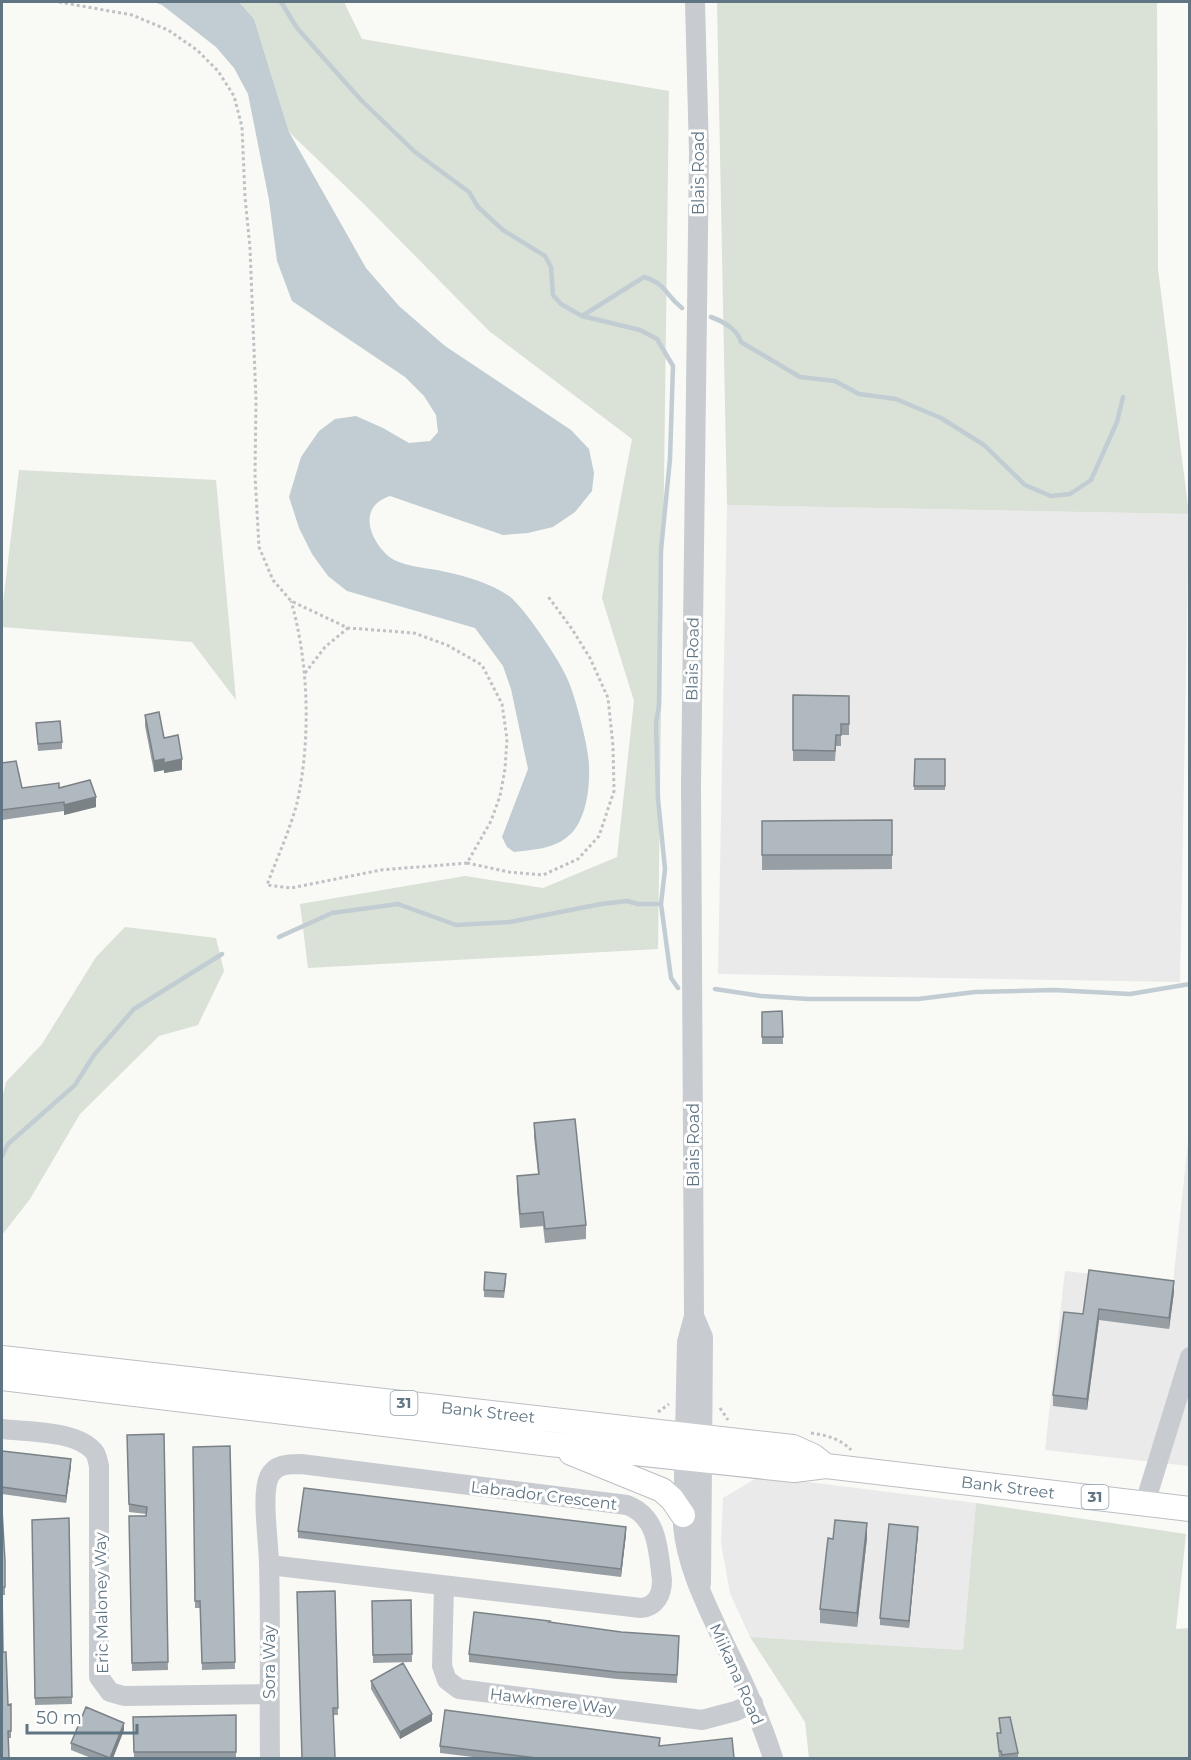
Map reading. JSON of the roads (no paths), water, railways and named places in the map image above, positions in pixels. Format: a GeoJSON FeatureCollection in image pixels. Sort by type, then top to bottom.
{"type":"FeatureCollection","features":[{"type":"Feature","properties":{"kind":"main road","name":"Bank Street"},"geometry":{"type":"LineString","coordinates":[[2,1358],[693,1447]]}},
{"type":"Feature","properties":{"kind":"main road","name":"Bank Street"},"geometry":{"type":"LineString","coordinates":[[2,1378],[550,1444],[793,1447],[813,1456],[826,1466],[1190,1509]]}},
{"type":"Feature","properties":{"kind":"main road"},"geometry":{"type":"LineString","coordinates":[[550,1444],[662,1490],[672,1499],[683,1515]]}},
{"type":"Feature","properties":{"kind":"street","name":"Blais Road"},"geometry":{"type":"LineString","coordinates":[[693,1447],[703,1337],[694,1316],[691,776],[699,153],[695,2]]}},
{"type":"Feature","properties":{"kind":"street"},"geometry":{"type":"LineString","coordinates":[[1145,1503],[1190,1357]]}},
{"type":"Feature","properties":{"kind":"street","name":"Eric Maloney Way"},"geometry":{"type":"LineString","coordinates":[[2,1429],[68,1436],[87,1444],[95,1454],[99,1466],[99,1677],[110,1692],[124,1696],[269,1694]]}},
{"type":"Feature","properties":{"kind":"street","name":"Miikana Road"},"geometry":{"type":"LineString","coordinates":[[693,1447],[683,1515],[686,1552],[710,1615],[753,1703],[773,1758]]}},
{"type":"Feature","properties":{"kind":"street","name":"Miikana Road"},"geometry":{"type":"LineString","coordinates":[[693,1447],[701,1590]]}},
{"type":"Feature","properties":{"kind":"street","name":"Labrador Crescent"},"geometry":{"type":"LineString","coordinates":[[287,1464],[301,1464],[627,1505],[641,1513],[654,1528],[662,1588],[656,1601],[647,1608],[641,1608],[269,1565],[266,1492],[269,1477],[276,1468],[287,1464]]}},
{"type":"Feature","properties":{"kind":"street","name":"Sora Way"},"geometry":{"type":"LineString","coordinates":[[269,1565],[270,1758]]}},
{"type":"Feature","properties":{"kind":"street","name":"Hawkmere Way"},"geometry":{"type":"LineString","coordinates":[[444,1586],[442,1666],[447,1680],[459,1689],[702,1720],[736,1711],[753,1703]]}},
{"type":"Feature","properties":{"kind":"waterway"},"geometry":{"type":"LineString","coordinates":[[281,2],[297,28],[361,100],[415,152],[469,192],[478,207],[503,230],[545,256],[551,267],[553,295],[561,304],[582,316],[640,330],[657,339],[673,366],[670,459],[661,550],[659,705],[656,723],[658,799],[665,869],[661,904],[671,978],[678,988]]}},
{"type":"Feature","properties":{"kind":"waterway"},"geometry":{"type":"LineString","coordinates":[[582,316],[644,277],[658,283],[682,308]]}},
{"type":"Feature","properties":{"kind":"waterway"},"geometry":{"type":"LineString","coordinates":[[711,317],[729,326],[741,342],[800,377],[835,381],[859,394],[896,399],[941,418],[984,445],[1025,485],[1051,496],[1070,494],[1091,480],[1117,422],[1123,397]]}},
{"type":"Feature","properties":{"kind":"waterway"},"geometry":{"type":"LineString","coordinates":[[279,937],[332,913],[398,904],[456,925],[510,922],[627,901],[638,904],[661,904]]}},
{"type":"Feature","properties":{"kind":"waterway"},"geometry":{"type":"LineString","coordinates":[[2,1156],[8,1144],[75,1085],[94,1055],[134,1009],[222,954]]}},
{"type":"Feature","properties":{"kind":"waterway"},"geometry":{"type":"LineString","coordinates":[[715,989],[761,996],[808,999],[918,999],[975,992],[1054,990],[1130,994],[1190,984]]}}]}
